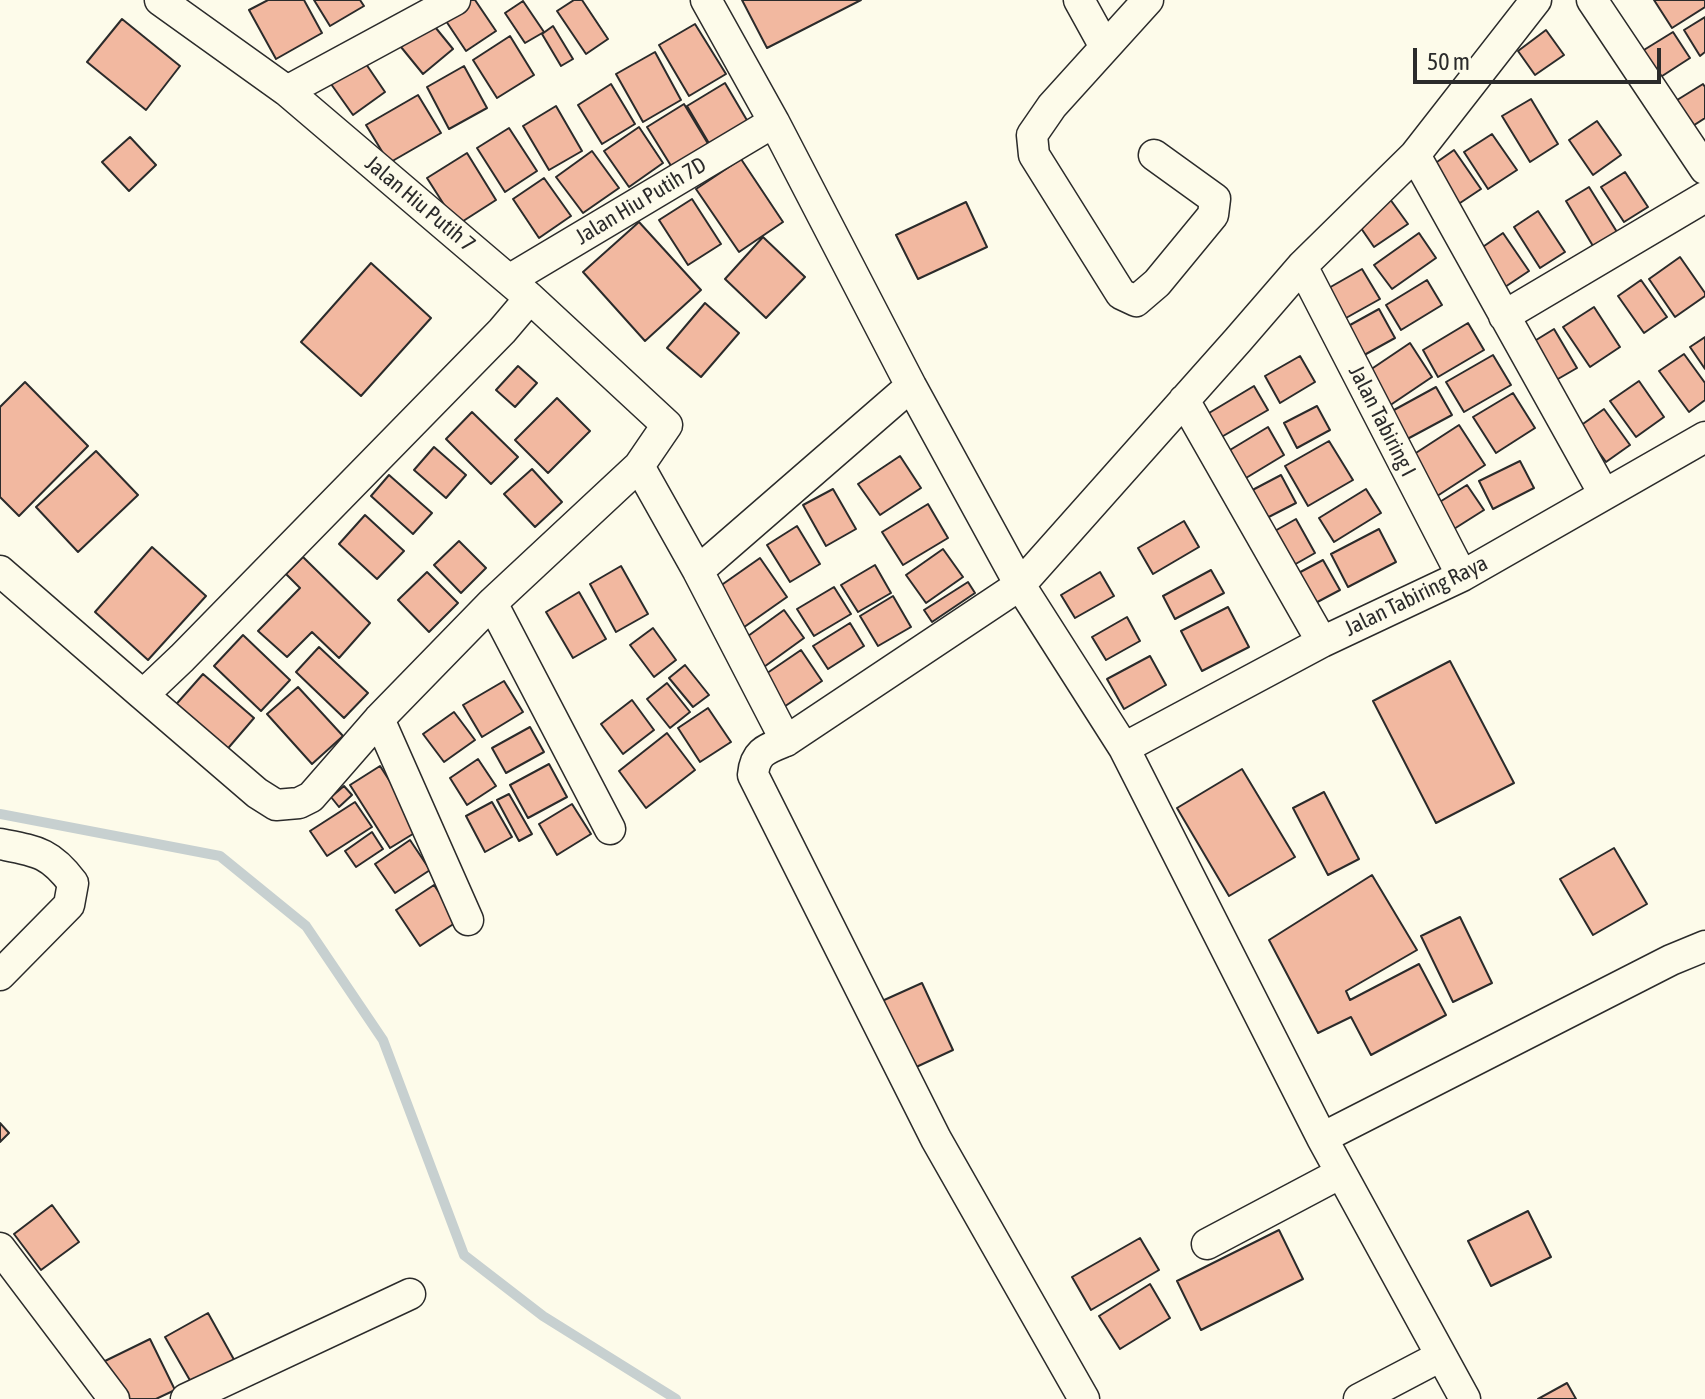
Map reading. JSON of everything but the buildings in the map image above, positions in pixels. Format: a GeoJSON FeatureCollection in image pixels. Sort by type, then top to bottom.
{"type":"FeatureCollection","features":[{"type":"Feature","properties":{"kind":"street","name":"Jalan Hiu Putih 7"},"geometry":{"type":"LineString","coordinates":[[160,0],[287,91],[519,289],[667,425],[639,466]]}},
{"type":"Feature","properties":{"kind":"street"},"geometry":{"type":"LineString","coordinates":[[287,91],[455,0]]}},
{"type":"Feature","properties":{"kind":"street"},"geometry":{"type":"LineString","coordinates":[[706,0],[1020,585],[1124,748],[1322,1138],[1465,1399]]}},
{"type":"Feature","properties":{"kind":"street"},"geometry":{"type":"LineString","coordinates":[[1079,0],[1105,47]]}},
{"type":"Feature","properties":{"kind":"street"},"geometry":{"type":"LineString","coordinates":[[1148,0],[1052,106],[1032,135],[1034,155],[1121,294],[1136,301],[1157,283],[1213,215],[1215,199],[1154,155]]}},
{"type":"Feature","properties":{"kind":"street"},"geometry":{"type":"LineString","coordinates":[[1592,0],[1705,169]]}},
{"type":"Feature","properties":{"kind":"street"},"geometry":{"type":"LineString","coordinates":[[1084,1399],[936,1139],[753,775],[754,762],[764,750],[786,741],[1020,585],[1302,266],[1415,155],[1532,2]]}},
{"type":"Feature","properties":{"kind":"street","name":"Jalan Hiu Putih 7D"},"geometry":{"type":"LineString","coordinates":[[143,695],[480,354],[519,289],[774,122]]}},
{"type":"Feature","properties":{"kind":"street"},"geometry":{"type":"LineString","coordinates":[[1415,155],[1604,494]]}},
{"type":"Feature","properties":{"kind":"street"},"geometry":{"type":"LineString","coordinates":[[1504,316],[1705,197]]}},
{"type":"Feature","properties":{"kind":"street","name":"Jalan Tabiring I"},"geometry":{"type":"LineString","coordinates":[[1302,266],[1462,576]]}},
{"type":"Feature","properties":{"kind":"street"},"geometry":{"type":"LineString","coordinates":[[698,571],[911,386]]}},
{"type":"Feature","properties":{"kind":"street"},"geometry":{"type":"LineString","coordinates":[[1184,400],[1322,642]]}},
{"type":"Feature","properties":{"kind":"street","name":"Jalan Tabiring Raya"},"geometry":{"type":"LineString","coordinates":[[1124,748],[1322,642],[1462,576],[1705,437]]}},
{"type":"Feature","properties":{"kind":"street"},"geometry":{"type":"LineString","coordinates":[[0,571],[257,793],[276,805],[299,803],[311,797],[379,719],[492,603],[639,466],[698,571],[786,741]]}},
{"type":"Feature","properties":{"kind":"street"},"geometry":{"type":"LineString","coordinates":[[492,603],[610,829]]}},
{"type":"Feature","properties":{"kind":"street"},"geometry":{"type":"LineString","coordinates":[[379,719],[468,920]]}},
{"type":"Feature","properties":{"kind":"street"},"geometry":{"type":"LineString","coordinates":[[0,844],[33,850],[59,864],[73,883],[69,905],[0,975]]}},
{"type":"Feature","properties":{"kind":"street"},"geometry":{"type":"LineString","coordinates":[[1322,1138],[1671,960],[1705,946]]}},
{"type":"Feature","properties":{"kind":"street"},"geometry":{"type":"LineString","coordinates":[[1207,1244],[1341,1173]]}},
{"type":"Feature","properties":{"kind":"street"},"geometry":{"type":"LineString","coordinates":[[0,1248],[114,1399]]}},
{"type":"Feature","properties":{"kind":"street"},"geometry":{"type":"LineString","coordinates":[[186,1399],[410,1294]]}},
{"type":"Feature","properties":{"kind":"street"},"geometry":{"type":"LineString","coordinates":[[1359,1399],[1441,1356]]}},
{"type":"Feature","properties":{"kind":"waterway"},"geometry":{"type":"LineString","coordinates":[[0,814],[220,856],[306,926],[383,1040],[464,1255],[543,1316],[676,1399]]}}]}
